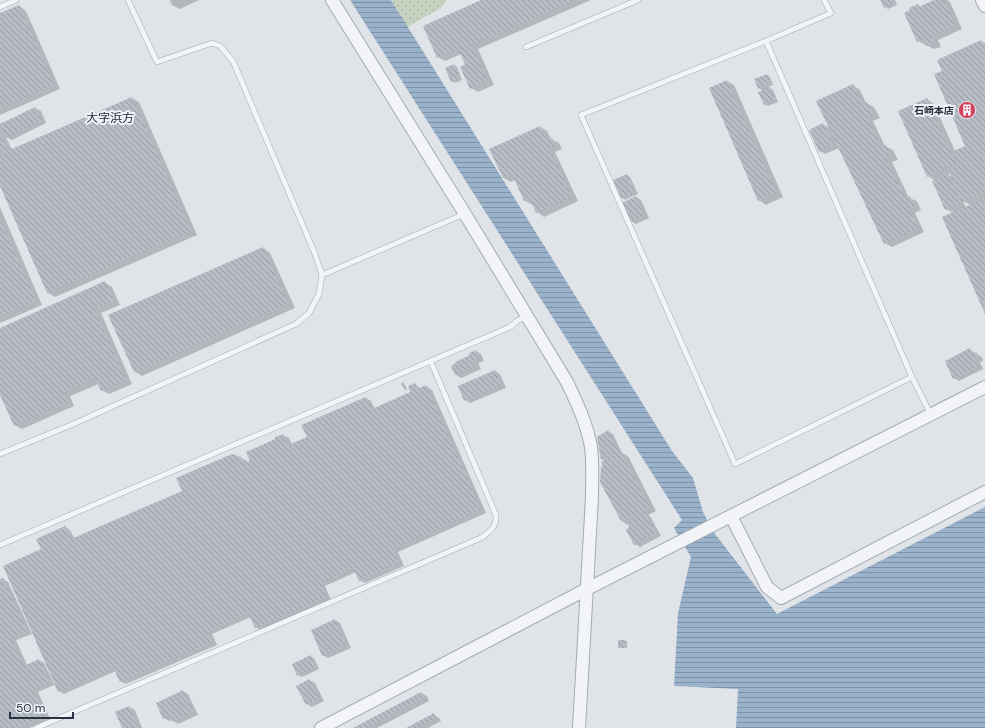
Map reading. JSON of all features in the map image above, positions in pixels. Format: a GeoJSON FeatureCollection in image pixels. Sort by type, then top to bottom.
{"type":"FeatureCollection","features":[{"type":"Feature","properties":{"kind":"street"},"geometry":{"type":"LineString","coordinates":[[332,0],[567,382],[577,402],[585,425],[591,447],[592,497],[579,728]]}},
{"type":"Feature","properties":{"kind":"street"},"geometry":{"type":"LineString","coordinates":[[982,0],[985,6]]}},
{"type":"Feature","properties":{"kind":"street"},"geometry":{"type":"LineString","coordinates":[[321,728],[587,589],[985,387]]}},
{"type":"Feature","properties":{"kind":"street"},"geometry":{"type":"LineString","coordinates":[[731,516],[767,587],[781,598],[985,492]]}},
{"type":"Feature","properties":{"kind":"lane"},"geometry":{"type":"LineString","coordinates":[[0,7],[16,0]]}},
{"type":"Feature","properties":{"kind":"lane"},"geometry":{"type":"LineString","coordinates":[[0,454],[71,425],[296,324],[310,313],[319,294],[322,275],[315,254],[234,61],[220,46],[212,43],[157,62],[128,0]]}},
{"type":"Feature","properties":{"kind":"lane"},"geometry":{"type":"LineString","coordinates":[[526,47],[638,0]]}},
{"type":"Feature","properties":{"kind":"lane"},"geometry":{"type":"LineString","coordinates":[[824,0],[831,12],[766,41],[581,115],[735,464],[912,377]]}},
{"type":"Feature","properties":{"kind":"lane"},"geometry":{"type":"LineString","coordinates":[[766,41],[912,377],[931,415]]}},
{"type":"Feature","properties":{"kind":"lane"},"geometry":{"type":"LineString","coordinates":[[322,275],[465,214]]}},
{"type":"Feature","properties":{"kind":"lane"},"geometry":{"type":"LineString","coordinates":[[0,545],[431,362],[510,327],[527,316]]}},
{"type":"Feature","properties":{"kind":"lane"},"geometry":{"type":"LineString","coordinates":[[36,728],[483,537],[490,532],[495,525],[496,514],[431,362]]}},
{"type":"Feature","properties":{"kind":"green space"},"geometry":{"type":"Polygon","coordinates":[[[392,0],[447,0],[441,8],[407,27],[392,0]]]}},
{"type":"Feature","properties":{"kind":"water"},"geometry":{"type":"Polygon","coordinates":[[[350,0],[391,0],[672,451],[693,478],[703,512],[715,534],[777,614],[985,507],[985,728],[736,728],[738,689],[674,686],[678,613],[691,557],[674,528],[682,520],[350,0]]]}},
{"type":"Feature","properties":{"kind":"building"},"geometry":{"type":"Polygon","coordinates":[[[481,0],[575,0],[472,45],[487,81],[470,89],[460,67],[465,64],[458,49],[437,58],[423,26],[481,0]]]}},
{"type":"Feature","properties":{"kind":"building"},"geometry":{"type":"Polygon","coordinates":[[[880,0],[893,0],[894,3],[884,8],[880,0]]]}},
{"type":"Feature","properties":{"kind":"building"},"geometry":{"type":"Polygon","coordinates":[[[934,0],[944,0],[955,25],[931,36],[934,43],[926,46],[924,39],[917,42],[904,13],[910,10],[909,8],[918,4],[919,7],[934,0]]]}},
{"type":"Feature","properties":{"kind":"building"},"geometry":{"type":"Polygon","coordinates":[[[19,5],[54,85],[0,108],[0,13],[19,5]]]}},
{"type":"Feature","properties":{"kind":"building","name":"石崎本店"},"geometry":{"type":"Polygon","coordinates":[[[981,40],[985,49],[985,152],[958,164],[952,152],[965,146],[934,74],[942,71],[937,60],[981,40]]]}},
{"type":"Feature","properties":{"kind":"building"},"geometry":{"type":"Polygon","coordinates":[[[454,64],[460,78],[451,82],[445,68],[454,64]]]}},
{"type":"Feature","properties":{"kind":"building"},"geometry":{"type":"Polygon","coordinates":[[[767,74],[771,83],[758,89],[754,79],[767,74]]]}},
{"type":"Feature","properties":{"kind":"building"},"geometry":{"type":"Polygon","coordinates":[[[727,80],[776,193],[758,201],[709,88],[727,80]]]}},
{"type":"Feature","properties":{"kind":"building"},"geometry":{"type":"Polygon","coordinates":[[[853,84],[862,104],[867,102],[873,114],[867,117],[881,147],[886,145],[891,155],[886,158],[905,198],[910,196],[915,206],[909,209],[918,228],[884,244],[816,101],[853,84]]]}},
{"type":"Feature","properties":{"kind":"building"},"geometry":{"type":"Polygon","coordinates":[[[770,87],[776,100],[764,105],[758,92],[770,87]]]}},
{"type":"Feature","properties":{"kind":"building"},"geometry":{"type":"Polygon","coordinates":[[[132,97],[191,231],[47,293],[0,186],[0,154],[132,97]]]}},
{"type":"Feature","properties":{"kind":"building"},"geometry":{"type":"Polygon","coordinates":[[[927,98],[956,164],[927,177],[898,111],[927,98]]]}},
{"type":"Feature","properties":{"kind":"building"},"geometry":{"type":"Polygon","coordinates":[[[35,107],[42,120],[6,138],[0,124],[35,107]]]}},
{"type":"Feature","properties":{"kind":"building"},"geometry":{"type":"Polygon","coordinates":[[[823,123],[833,145],[819,152],[809,130],[823,123]]]}},
{"type":"Feature","properties":{"kind":"building"},"geometry":{"type":"Polygon","coordinates":[[[540,126],[546,140],[552,138],[555,145],[549,148],[572,197],[536,213],[530,199],[524,201],[512,174],[503,178],[489,149],[540,126]]]}},
{"type":"Feature","properties":{"kind":"building"},"geometry":{"type":"Polygon","coordinates":[[[0,133],[7,148],[0,151],[0,133]]]}},
{"type":"Feature","properties":{"kind":"building"},"geometry":{"type":"Polygon","coordinates":[[[985,154],[985,192],[962,202],[948,170],[985,154]]]}},
{"type":"Feature","properties":{"kind":"building"},"geometry":{"type":"Polygon","coordinates":[[[627,174],[635,192],[621,198],[613,180],[627,174]]]}},
{"type":"Feature","properties":{"kind":"building"},"geometry":{"type":"Polygon","coordinates":[[[948,174],[961,203],[945,210],[932,181],[948,174]]]}},
{"type":"Feature","properties":{"kind":"building"},"geometry":{"type":"Polygon","coordinates":[[[636,196],[644,215],[630,221],[622,203],[636,196]]]}},
{"type":"Feature","properties":{"kind":"building"},"geometry":{"type":"Polygon","coordinates":[[[985,198],[985,314],[942,217],[985,198]]]}},
{"type":"Feature","properties":{"kind":"building"},"geometry":{"type":"Polygon","coordinates":[[[0,218],[36,301],[0,316],[0,218]]]}},
{"type":"Feature","properties":{"kind":"building"},"geometry":{"type":"Polygon","coordinates":[[[263,247],[288,304],[134,372],[108,315],[263,247]]]}},
{"type":"Feature","properties":{"kind":"building"},"geometry":{"type":"Polygon","coordinates":[[[105,281],[113,301],[94,309],[126,380],[101,391],[95,378],[63,392],[68,402],[14,426],[0,395],[0,328],[105,281]]]}},
{"type":"Feature","properties":{"kind":"building"},"geometry":{"type":"Polygon","coordinates":[[[970,348],[973,354],[976,352],[979,358],[975,359],[979,366],[953,379],[945,361],[970,348]]]}},
{"type":"Feature","properties":{"kind":"building"},"geometry":{"type":"Polygon","coordinates":[[[476,350],[479,358],[473,360],[476,366],[455,375],[451,366],[456,363],[455,362],[470,355],[469,353],[476,350]]]}},
{"type":"Feature","properties":{"kind":"building"},"geometry":{"type":"Polygon","coordinates":[[[495,370],[501,385],[464,401],[458,386],[495,370]]]}},
{"type":"Feature","properties":{"kind":"building"},"geometry":{"type":"Polygon","coordinates":[[[415,383],[417,389],[426,385],[481,510],[393,549],[399,563],[359,581],[353,568],[321,583],[327,597],[255,628],[248,613],[207,631],[212,642],[120,682],[113,668],[58,692],[3,566],[41,549],[36,539],[65,526],[71,539],[182,491],[176,478],[232,454],[241,457],[245,464],[250,461],[246,452],[275,439],[275,437],[283,434],[288,445],[307,437],[301,425],[366,397],[372,409],[410,392],[408,386],[415,383]]]}},
{"type":"Feature","properties":{"kind":"building"},"geometry":{"type":"Polygon","coordinates":[[[608,430],[618,451],[601,460],[597,437],[608,430]]]}},
{"type":"Feature","properties":{"kind":"building"},"geometry":{"type":"Polygon","coordinates":[[[620,451],[650,507],[621,521],[600,482],[601,467],[603,466],[601,462],[620,451]]]}},
{"type":"Feature","properties":{"kind":"building"},"geometry":{"type":"Polygon","coordinates":[[[645,512],[656,533],[634,545],[626,530],[629,527],[627,522],[645,512]]]}},
{"type":"Feature","properties":{"kind":"building"},"geometry":{"type":"Polygon","coordinates":[[[3,578],[27,631],[11,638],[24,666],[39,659],[50,682],[33,689],[45,716],[18,728],[0,728],[0,579],[3,578]]]}},
{"type":"Feature","properties":{"kind":"building"},"geometry":{"type":"Polygon","coordinates":[[[335,619],[346,645],[322,656],[311,630],[335,619]]]}},
{"type":"Feature","properties":{"kind":"building"},"geometry":{"type":"Polygon","coordinates":[[[618,640],[625,640],[626,648],[618,648],[618,640]]]}},
{"type":"Feature","properties":{"kind":"building"},"geometry":{"type":"Polygon","coordinates":[[[311,655],[316,667],[297,676],[292,664],[311,655]]]}},
{"type":"Feature","properties":{"kind":"building"},"geometry":{"type":"Polygon","coordinates":[[[309,679],[320,698],[306,705],[296,686],[309,679]]]}},
{"type":"Feature","properties":{"kind":"building"},"geometry":{"type":"Polygon","coordinates":[[[183,690],[194,712],[172,722],[169,716],[163,719],[156,703],[183,690]]]}},
{"type":"Feature","properties":{"kind":"building"},"geometry":{"type":"Polygon","coordinates":[[[421,692],[424,698],[367,728],[353,728],[421,692]]]}},
{"type":"Feature","properties":{"kind":"building"},"geometry":{"type":"Polygon","coordinates":[[[129,706],[139,728],[122,728],[115,712],[129,706]]]}},
{"type":"Feature","properties":{"kind":"building"},"geometry":{"type":"Polygon","coordinates":[[[434,713],[436,718],[418,728],[406,728],[434,713]]]}},
{"type":"Feature","properties":{"kind":"place","name":"石崎本店"},"geometry":{"type":"Point","coordinates":[967,110]}},
{"type":"Feature","properties":{"kind":"district","name":"大字浜方"},"geometry":{"type":"Point","coordinates":[110,118]}}]}
